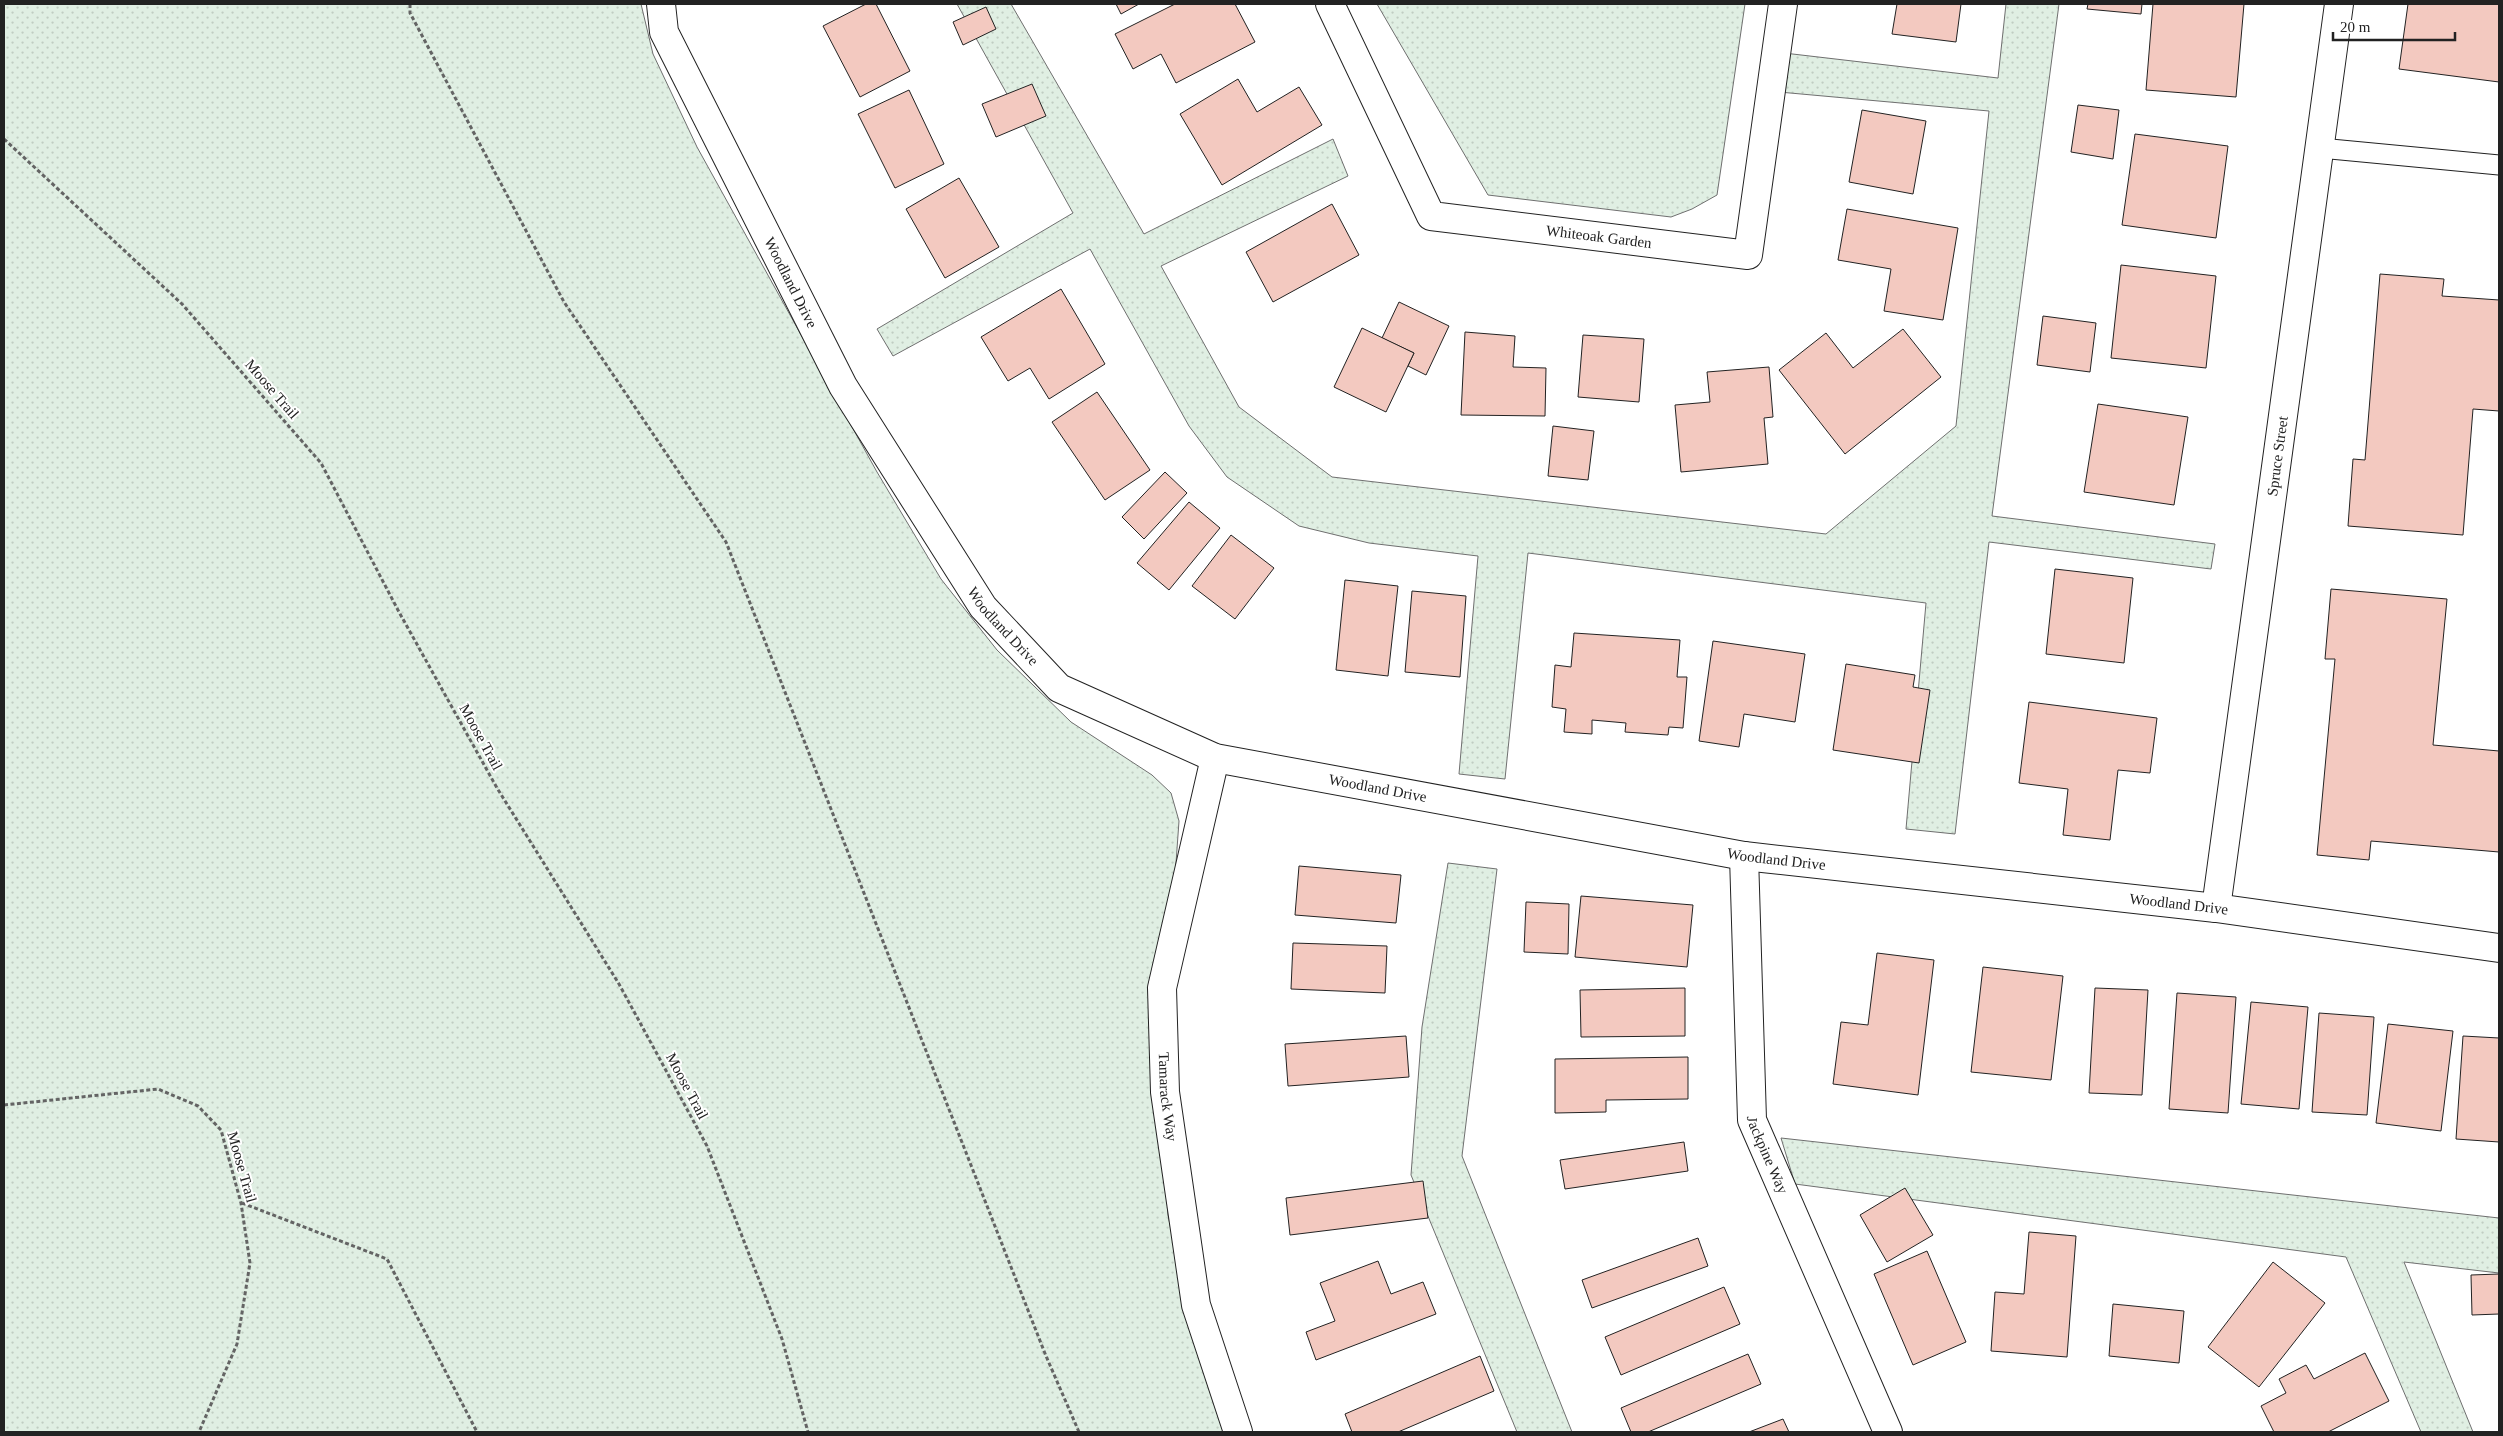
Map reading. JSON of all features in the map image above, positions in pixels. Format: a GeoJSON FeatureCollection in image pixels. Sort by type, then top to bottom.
{"type":"FeatureCollection","features":[{"type":"Feature","properties":{"kind":"street","name":"Woodland Drive"},"geometry":{"type":"LineString","coordinates":[[661,4],[664,32],[843,386],[982,606],[1058,688],[1215,758],[1744,856],[2216,908],[2499,948]]}},
{"type":"Feature","properties":{"kind":"street","name":"Whiteoak Garden"},"geometry":{"type":"LineString","coordinates":[[1330,4],[1430,216],[1748,255],[1783,4]]}},
{"type":"Feature","properties":{"kind":"street","name":"Spruce Street"},"geometry":{"type":"LineString","coordinates":[[2216,908],[2339,4]]}},
{"type":"Feature","properties":{"kind":"street","name":"Tamarack Way"},"geometry":{"type":"LineString","coordinates":[[1215,758],[1162,988],[1162,1007],[1165,1092],[1196,1305],[1238,1432]]}},
{"type":"Feature","properties":{"kind":"street","name":"Jackpine Way"},"geometry":{"type":"LineString","coordinates":[[1744,856],[1752,1120],[1888,1432]]}},
{"type":"Feature","properties":{"kind":"lane"},"geometry":{"type":"LineString","coordinates":[[2320,148],[2499,165]]}},
{"type":"Feature","properties":{"kind":"path"},"geometry":{"type":"LineString","coordinates":[[410,4],[410,13],[564,302],[726,542],[1046,1356],[1079,1432]]}},
{"type":"Feature","properties":{"kind":"path","name":"Moose Trail"},"geometry":{"type":"LineString","coordinates":[[4,139],[182,304],[321,463],[399,612],[492,780],[619,984],[707,1146],[782,1339],[808,1432]]}},
{"type":"Feature","properties":{"kind":"path","name":"Moose Trail"},"geometry":{"type":"LineString","coordinates":[[4,1105],[158,1089],[198,1106],[221,1130],[242,1203],[250,1263],[237,1344],[198,1432]]}},
{"type":"Feature","properties":{"kind":"path"},"geometry":{"type":"LineString","coordinates":[[242,1203],[387,1259],[477,1432]]}},
{"type":"Feature","properties":{"kind":"green space"},"geometry":{"type":"Polygon","coordinates":[[[4,4],[641,4],[653,54],[697,147],[877,472],[941,579],[997,650],[1071,722],[1152,775],[1171,793],[1179,821],[1175,877],[1156,1009],[1168,1215],[1189,1318],[1229,1432],[4,1432],[4,4]]]}},
{"type":"Feature","properties":{"kind":"green space"},"geometry":{"type":"Polygon","coordinates":[[[957,4],[1011,4],[1144,234],[1333,139],[1348,176],[1161,266],[1239,407],[1332,477],[1826,534],[1956,426],[1989,111],[1779,92],[1784,53],[1998,78],[2006,4],[2059,4],[1992,516],[2215,544],[2211,569],[1989,542],[1955,834],[1906,829],[1926,603],[1528,553],[1505,779],[1459,774],[1478,556],[1369,543],[1299,526],[1227,477],[1189,426],[1090,249],[893,356],[877,329],[1073,213],[957,4]]]}},
{"type":"Feature","properties":{"kind":"green space"},"geometry":{"type":"Polygon","coordinates":[[[1377,4],[1745,4],[1717,195],[1692,209],[1671,217],[1488,195],[1377,4]]]}},
{"type":"Feature","properties":{"kind":"green space"},"geometry":{"type":"Polygon","coordinates":[[[1448,863],[1497,869],[1462,1156],[1572,1432],[1517,1432],[1411,1175],[1422,1027],[1448,863]]]}},
{"type":"Feature","properties":{"kind":"green space"},"geometry":{"type":"Polygon","coordinates":[[[1781,1138],[2499,1218],[2499,1273],[2404,1262],[2473,1432],[2421,1432],[2346,1257],[1795,1184],[1781,1138]]]}},
{"type":"Feature","properties":{"kind":"building"},"geometry":{"type":"Polygon","coordinates":[[[866,4],[876,4],[910,71],[860,97],[823,26],[866,4]]]}},
{"type":"Feature","properties":{"kind":"building"},"geometry":{"type":"Polygon","coordinates":[[[1116,4],[1139,4],[1121,14],[1116,4]]]}},
{"type":"Feature","properties":{"kind":"building"},"geometry":{"type":"Polygon","coordinates":[[[1175,4],[1235,4],[1255,42],[1176,83],[1161,54],[1133,69],[1115,34],[1175,4]]]}},
{"type":"Feature","properties":{"kind":"building"},"geometry":{"type":"Polygon","coordinates":[[[1897,4],[1961,4],[1956,42],[1892,34],[1897,4]]]}},
{"type":"Feature","properties":{"kind":"building"},"geometry":{"type":"Polygon","coordinates":[[[2088,4],[2142,4],[2141,14],[2087,9],[2088,4]]]}},
{"type":"Feature","properties":{"kind":"building"},"geometry":{"type":"Polygon","coordinates":[[[2153,4],[2244,4],[2236,97],[2146,90],[2153,4]]]}},
{"type":"Feature","properties":{"kind":"building"},"geometry":{"type":"Polygon","coordinates":[[[2408,4],[2499,4],[2499,82],[2399,69],[2408,4]]]}},
{"type":"Feature","properties":{"kind":"building"},"geometry":{"type":"Polygon","coordinates":[[[986,7],[996,29],[963,45],[953,22],[986,7]]]}},
{"type":"Feature","properties":{"kind":"building"},"geometry":{"type":"Polygon","coordinates":[[[1238,79],[1257,112],[1299,87],[1322,125],[1222,185],[1180,114],[1238,79]]]}},
{"type":"Feature","properties":{"kind":"building"},"geometry":{"type":"Polygon","coordinates":[[[1032,84],[1046,116],[996,137],[982,104],[1032,84]]]}},
{"type":"Feature","properties":{"kind":"building"},"geometry":{"type":"Polygon","coordinates":[[[909,90],[944,164],[895,188],[858,114],[909,90]]]}},
{"type":"Feature","properties":{"kind":"building"},"geometry":{"type":"Polygon","coordinates":[[[2078,105],[2119,110],[2113,159],[2071,152],[2078,105]]]}},
{"type":"Feature","properties":{"kind":"building"},"geometry":{"type":"Polygon","coordinates":[[[1862,110],[1926,121],[1913,194],[1849,182],[1862,110]]]}},
{"type":"Feature","properties":{"kind":"building"},"geometry":{"type":"Polygon","coordinates":[[[2135,134],[2228,146],[2216,238],[2122,225],[2135,134]]]}},
{"type":"Feature","properties":{"kind":"building"},"geometry":{"type":"Polygon","coordinates":[[[959,178],[999,247],[945,278],[906,209],[959,178]]]}},
{"type":"Feature","properties":{"kind":"building"},"geometry":{"type":"Polygon","coordinates":[[[1332,204],[1359,255],[1273,302],[1246,252],[1332,204]]]}},
{"type":"Feature","properties":{"kind":"building"},"geometry":{"type":"Polygon","coordinates":[[[1847,209],[1958,228],[1943,320],[1884,311],[1891,269],[1838,260],[1847,209]]]}},
{"type":"Feature","properties":{"kind":"building"},"geometry":{"type":"Polygon","coordinates":[[[2121,265],[2216,276],[2206,368],[2111,358],[2121,265]]]}},
{"type":"Feature","properties":{"kind":"building"},"geometry":{"type":"Polygon","coordinates":[[[2380,274],[2444,279],[2442,296],[2499,300],[2499,411],[2473,409],[2463,535],[2348,526],[2353,459],[2365,460],[2380,274]]]}},
{"type":"Feature","properties":{"kind":"building"},"geometry":{"type":"Polygon","coordinates":[[[1061,289],[1105,364],[1049,399],[1030,368],[1008,381],[981,337],[1061,289]]]}},
{"type":"Feature","properties":{"kind":"building"},"geometry":{"type":"Polygon","coordinates":[[[1399,302],[1449,326],[1426,375],[1408,366],[1414,353],[1382,338],[1399,302]]]}},
{"type":"Feature","properties":{"kind":"building"},"geometry":{"type":"Polygon","coordinates":[[[2043,316],[2096,323],[2090,372],[2037,365],[2043,316]]]}},
{"type":"Feature","properties":{"kind":"building"},"geometry":{"type":"Polygon","coordinates":[[[1362,328],[1414,353],[1386,412],[1334,387],[1362,328]]]}},
{"type":"Feature","properties":{"kind":"building"},"geometry":{"type":"Polygon","coordinates":[[[1903,329],[1941,377],[1845,454],[1779,370],[1826,333],[1853,368],[1903,329]]]}},
{"type":"Feature","properties":{"kind":"building"},"geometry":{"type":"Polygon","coordinates":[[[1465,332],[1515,336],[1513,367],[1546,368],[1545,416],[1461,415],[1465,332]]]}},
{"type":"Feature","properties":{"kind":"building"},"geometry":{"type":"Polygon","coordinates":[[[1583,335],[1644,339],[1639,402],[1578,397],[1583,335]]]}},
{"type":"Feature","properties":{"kind":"building"},"geometry":{"type":"Polygon","coordinates":[[[1769,367],[1773,417],[1764,418],[1768,464],[1681,472],[1675,405],[1710,402],[1707,372],[1769,367]]]}},
{"type":"Feature","properties":{"kind":"building"},"geometry":{"type":"Polygon","coordinates":[[[1097,392],[1150,470],[1105,500],[1052,422],[1097,392]]]}},
{"type":"Feature","properties":{"kind":"building"},"geometry":{"type":"Polygon","coordinates":[[[2098,404],[2188,417],[2174,505],[2084,492],[2098,404]]]}},
{"type":"Feature","properties":{"kind":"building"},"geometry":{"type":"Polygon","coordinates":[[[1553,426],[1594,431],[1588,480],[1548,476],[1553,426]]]}},
{"type":"Feature","properties":{"kind":"building"},"geometry":{"type":"Polygon","coordinates":[[[1165,472],[1187,493],[1144,539],[1122,517],[1165,472]]]}},
{"type":"Feature","properties":{"kind":"building"},"geometry":{"type":"Polygon","coordinates":[[[1189,502],[1220,528],[1169,590],[1137,563],[1189,502]]]}},
{"type":"Feature","properties":{"kind":"building"},"geometry":{"type":"Polygon","coordinates":[[[1231,535],[1274,568],[1235,619],[1192,586],[1231,535]]]}},
{"type":"Feature","properties":{"kind":"building"},"geometry":{"type":"Polygon","coordinates":[[[2055,569],[2133,578],[2124,663],[2046,654],[2055,569]]]}},
{"type":"Feature","properties":{"kind":"building"},"geometry":{"type":"Polygon","coordinates":[[[1345,580],[1398,586],[1388,676],[1336,670],[1345,580]]]}},
{"type":"Feature","properties":{"kind":"building"},"geometry":{"type":"Polygon","coordinates":[[[2331,589],[2447,599],[2433,745],[2499,751],[2499,852],[2371,841],[2369,860],[2317,855],[2335,659],[2325,659],[2331,589]]]}},
{"type":"Feature","properties":{"kind":"building"},"geometry":{"type":"Polygon","coordinates":[[[1412,591],[1466,596],[1460,677],[1405,672],[1412,591]]]}},
{"type":"Feature","properties":{"kind":"building"},"geometry":{"type":"Polygon","coordinates":[[[1574,633],[1680,640],[1677,677],[1687,677],[1683,728],[1669,727],[1668,735],[1625,732],[1626,723],[1592,720],[1592,734],[1564,732],[1566,709],[1552,707],[1555,665],[1571,667],[1574,633]]]}},
{"type":"Feature","properties":{"kind":"building"},"geometry":{"type":"Polygon","coordinates":[[[1713,641],[1805,654],[1795,722],[1744,714],[1739,747],[1699,741],[1713,641]]]}},
{"type":"Feature","properties":{"kind":"building"},"geometry":{"type":"Polygon","coordinates":[[[1846,664],[1915,675],[1913,687],[1930,690],[1919,763],[1833,750],[1846,664]]]}},
{"type":"Feature","properties":{"kind":"building"},"geometry":{"type":"Polygon","coordinates":[[[2029,702],[2157,718],[2150,773],[2118,770],[2110,840],[2063,835],[2068,789],[2019,783],[2029,702]]]}},
{"type":"Feature","properties":{"kind":"building"},"geometry":{"type":"Polygon","coordinates":[[[1299,866],[1401,875],[1396,923],[1295,915],[1299,866]]]}},
{"type":"Feature","properties":{"kind":"building"},"geometry":{"type":"Polygon","coordinates":[[[1581,896],[1693,905],[1687,967],[1575,957],[1581,896]]]}},
{"type":"Feature","properties":{"kind":"building"},"geometry":{"type":"Polygon","coordinates":[[[1526,902],[1569,904],[1568,954],[1524,952],[1526,902]]]}},
{"type":"Feature","properties":{"kind":"building"},"geometry":{"type":"Polygon","coordinates":[[[1293,943],[1387,946],[1385,993],[1291,989],[1293,943]]]}},
{"type":"Feature","properties":{"kind":"building"},"geometry":{"type":"Polygon","coordinates":[[[1877,953],[1934,960],[1918,1095],[1833,1084],[1841,1022],[1868,1025],[1877,953]]]}},
{"type":"Feature","properties":{"kind":"building"},"geometry":{"type":"Polygon","coordinates":[[[1983,967],[2063,976],[2051,1080],[1971,1072],[1983,967]]]}},
{"type":"Feature","properties":{"kind":"building"},"geometry":{"type":"Polygon","coordinates":[[[1685,988],[1685,1036],[1581,1037],[1580,990],[1685,988]]]}},
{"type":"Feature","properties":{"kind":"building"},"geometry":{"type":"Polygon","coordinates":[[[2095,988],[2148,990],[2142,1095],[2089,1093],[2095,988]]]}},
{"type":"Feature","properties":{"kind":"building"},"geometry":{"type":"Polygon","coordinates":[[[2177,993],[2236,997],[2228,1113],[2169,1109],[2177,993]]]}},
{"type":"Feature","properties":{"kind":"building"},"geometry":{"type":"Polygon","coordinates":[[[2251,1002],[2308,1007],[2299,1109],[2241,1104],[2251,1002]]]}},
{"type":"Feature","properties":{"kind":"building"},"geometry":{"type":"Polygon","coordinates":[[[2319,1013],[2374,1017],[2367,1115],[2312,1112],[2319,1013]]]}},
{"type":"Feature","properties":{"kind":"building"},"geometry":{"type":"Polygon","coordinates":[[[2388,1024],[2453,1031],[2441,1131],[2376,1123],[2388,1024]]]}},
{"type":"Feature","properties":{"kind":"building"},"geometry":{"type":"Polygon","coordinates":[[[1406,1036],[1409,1077],[1288,1086],[1285,1044],[1406,1036]]]}},
{"type":"Feature","properties":{"kind":"building"},"geometry":{"type":"Polygon","coordinates":[[[2463,1036],[2499,1038],[2499,1142],[2456,1139],[2463,1036]]]}},
{"type":"Feature","properties":{"kind":"building"},"geometry":{"type":"Polygon","coordinates":[[[1688,1057],[1688,1099],[1606,1100],[1606,1112],[1555,1113],[1555,1059],[1688,1057]]]}},
{"type":"Feature","properties":{"kind":"building"},"geometry":{"type":"Polygon","coordinates":[[[1684,1142],[1688,1171],[1565,1189],[1560,1160],[1684,1142]]]}},
{"type":"Feature","properties":{"kind":"building"},"geometry":{"type":"Polygon","coordinates":[[[1423,1181],[1428,1218],[1290,1235],[1286,1198],[1423,1181]]]}},
{"type":"Feature","properties":{"kind":"building"},"geometry":{"type":"Polygon","coordinates":[[[1905,1188],[1933,1235],[1887,1262],[1860,1215],[1905,1188]]]}},
{"type":"Feature","properties":{"kind":"building"},"geometry":{"type":"Polygon","coordinates":[[[2029,1232],[2076,1236],[2067,1357],[1991,1351],[1995,1292],[2024,1294],[2029,1232]]]}},
{"type":"Feature","properties":{"kind":"building"},"geometry":{"type":"Polygon","coordinates":[[[1698,1238],[1708,1266],[1592,1308],[1582,1280],[1698,1238]]]}},
{"type":"Feature","properties":{"kind":"building"},"geometry":{"type":"Polygon","coordinates":[[[1927,1251],[1966,1342],[1913,1365],[1874,1274],[1927,1251]]]}},
{"type":"Feature","properties":{"kind":"building"},"geometry":{"type":"Polygon","coordinates":[[[1378,1261],[1391,1294],[1423,1282],[1436,1314],[1316,1360],[1306,1332],[1335,1321],[1320,1283],[1378,1261]]]}},
{"type":"Feature","properties":{"kind":"building"},"geometry":{"type":"Polygon","coordinates":[[[2273,1262],[2325,1303],[2259,1387],[2208,1347],[2273,1262]]]}},
{"type":"Feature","properties":{"kind":"building"},"geometry":{"type":"Polygon","coordinates":[[[2499,1274],[2499,1314],[2472,1315],[2471,1275],[2499,1274]]]}},
{"type":"Feature","properties":{"kind":"building"},"geometry":{"type":"Polygon","coordinates":[[[1724,1287],[1740,1324],[1621,1375],[1605,1337],[1724,1287]]]}},
{"type":"Feature","properties":{"kind":"building"},"geometry":{"type":"Polygon","coordinates":[[[2113,1304],[2184,1311],[2179,1363],[2109,1356],[2113,1304]]]}},
{"type":"Feature","properties":{"kind":"building"},"geometry":{"type":"Polygon","coordinates":[[[2365,1353],[2389,1401],[2328,1432],[2274,1432],[2261,1406],[2286,1393],[2279,1379],[2306,1365],[2314,1379],[2365,1353]]]}},
{"type":"Feature","properties":{"kind":"building"},"geometry":{"type":"Polygon","coordinates":[[[1748,1354],[1761,1384],[1648,1432],[1631,1432],[1621,1408],[1748,1354]]]}},
{"type":"Feature","properties":{"kind":"building"},"geometry":{"type":"Polygon","coordinates":[[[1480,1356],[1494,1391],[1398,1432],[1352,1432],[1345,1414],[1480,1356]]]}},
{"type":"Feature","properties":{"kind":"building"},"geometry":{"type":"Polygon","coordinates":[[[1783,1419],[1789,1432],[1749,1432],[1783,1419]]]}}]}
